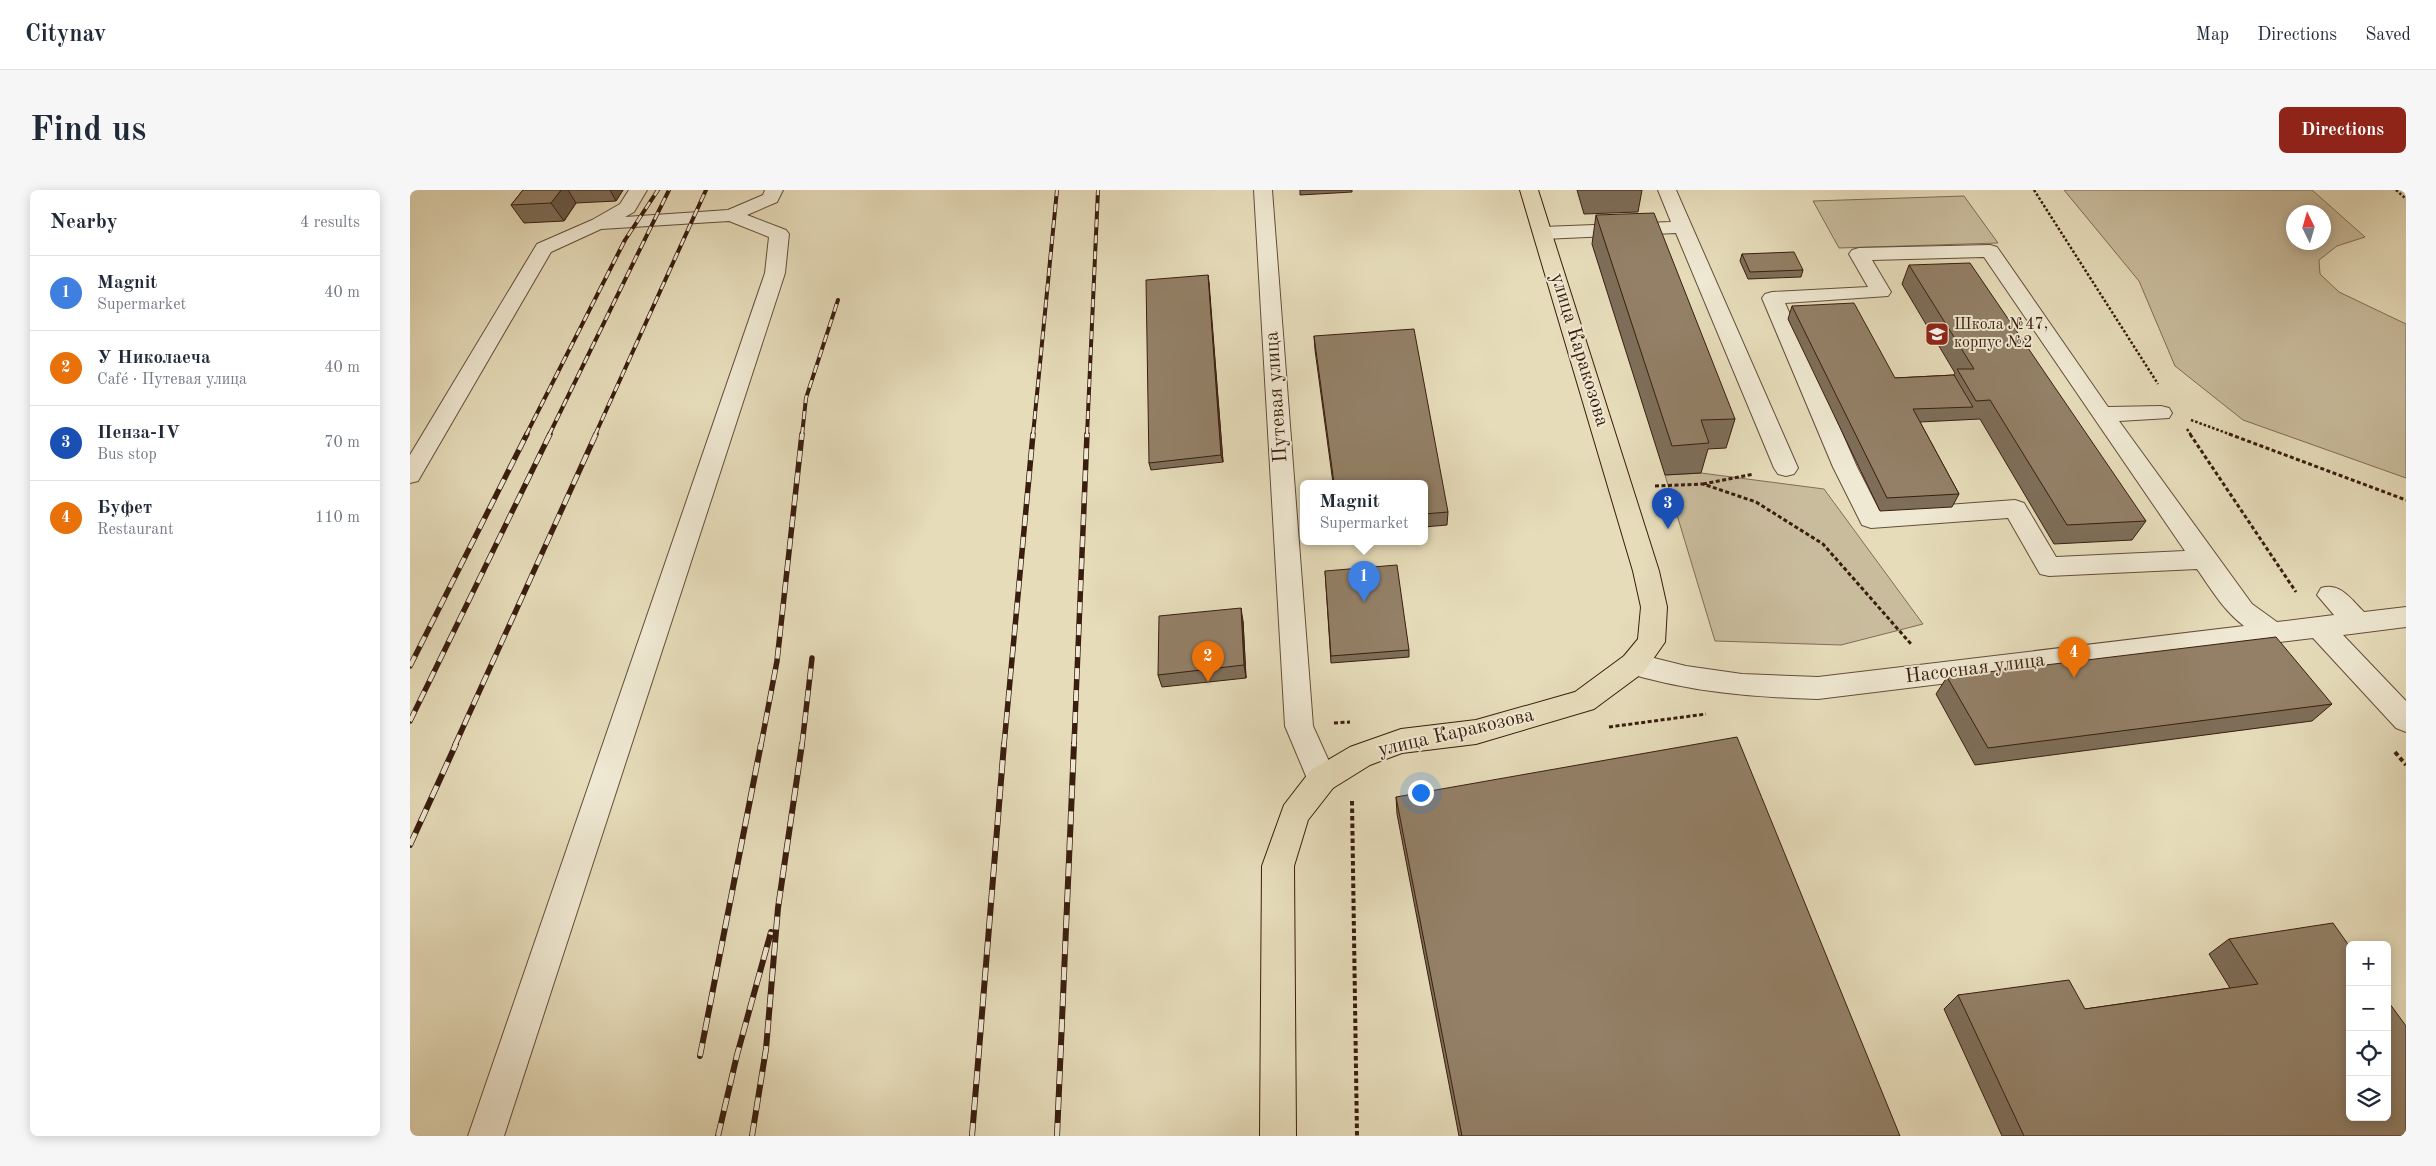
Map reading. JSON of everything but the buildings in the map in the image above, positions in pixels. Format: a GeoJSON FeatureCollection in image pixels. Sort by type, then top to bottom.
{"type":"FeatureCollection","features":[{"type":"Feature","properties":{"kind":"main road","name":"улица Каракозова"},"geometry":{"type":"LineString","coordinates":[[1278,1136],[1278,866],[1295,814],[1322,779],[1360,756],[1401,741],[1476,732],[1584,701],[1634,664],[1651,642],[1654,607],[1644,563],[1529,190]]}},
{"type":"Feature","properties":{"kind":"street"},"geometry":{"type":"LineString","coordinates":[[410,475],[544,248],[598,224],[627,208],[638,190]]}},
{"type":"Feature","properties":{"kind":"street"},"geometry":{"type":"LineString","coordinates":[[598,224],[730,215],[771,198],[774,190]]}},
{"type":"Feature","properties":{"kind":"street","name":"Путевая улица"},"geometry":{"type":"LineString","coordinates":[[1263,190],[1299,726],[1322,779]]}},
{"type":"Feature","properties":{"kind":"street"},"geometry":{"type":"LineString","coordinates":[[1668,190],[1786,468]]}},
{"type":"Feature","properties":{"kind":"street"},"geometry":{"type":"LineString","coordinates":[[486,1136],[775,273],[779,234],[730,215]]}},
{"type":"Feature","properties":{"kind":"street"},"geometry":{"type":"LineString","coordinates":[[1543,233],[1683,227]]}},
{"type":"Feature","properties":{"kind":"street"},"geometry":{"type":"LineString","coordinates":[[2205,560],[2049,567],[2015,509],[1871,519],[1845,467],[1772,298],[1881,292],[1860,254],[1990,251],[2205,560],[2243,611],[2272,633]]}},
{"type":"Feature","properties":{"kind":"street"},"geometry":{"type":"LineString","coordinates":[[2102,414],[2170,414]]}},
{"type":"Feature","properties":{"kind":"street"},"geometry":{"type":"LineString","coordinates":[[2330,595],[2358,623]]}},
{"type":"Feature","properties":{"kind":"street","name":"Насосная улица"},"geometry":{"type":"LineString","coordinates":[[1634,664],[1686,677],[1742,685],[1818,688],[2406,617]]}},
{"type":"Feature","properties":{"kind":"street"},"geometry":{"type":"LineString","coordinates":[[2320,628],[2406,720]]}},
{"type":"Feature","properties":{"kind":"path"},"geometry":{"type":"LineString","coordinates":[[2034,190],[2170,414],[2320,628]]}},
{"type":"Feature","properties":{"kind":"path"},"geometry":{"type":"LineString","coordinates":[[2396,190],[2406,199]]}},
{"type":"Feature","properties":{"kind":"path"},"geometry":{"type":"LineString","coordinates":[[2170,414],[2406,500]]}},
{"type":"Feature","properties":{"kind":"path"},"geometry":{"type":"LineString","coordinates":[[1654,486],[1703,484],[1786,468]]}},
{"type":"Feature","properties":{"kind":"path"},"geometry":{"type":"LineString","coordinates":[[1703,484],[1756,502],[1823,544],[1917,651]]}},
{"type":"Feature","properties":{"kind":"path"},"geometry":{"type":"LineString","coordinates":[[1601,728],[1710,714]]}},
{"type":"Feature","properties":{"kind":"path"},"geometry":{"type":"LineString","coordinates":[[1357,1136],[1352,801],[1358,795]]}},
{"type":"Feature","properties":{"kind":"shaded area"},"geometry":{"type":"Polygon","coordinates":[[[2064,190],[2312,190],[2329,205],[2286,205],[2286,250],[2331,250],[2331,207],[2365,237],[2337,246],[2319,260],[2320,274],[2339,292],[2406,324],[2406,478],[2243,420],[2175,366],[2139,281],[2064,190]]]}},
{"type":"Feature","properties":{"kind":"shaded area"},"geometry":{"type":"Polygon","coordinates":[[[1964,196],[1998,243],[1839,248],[1813,201],[1964,196]]]}},
{"type":"Feature","properties":{"kind":"shaded area"},"geometry":{"type":"Polygon","coordinates":[[[1701,473],[1824,489],[1923,624],[1841,645],[1715,641],[1665,475],[1701,473]]]}},
{"type":"Feature","properties":{"kind":"railway"},"geometry":{"type":"LineString","coordinates":[[526,435],[625,240],[658,190]]}},
{"type":"Feature","properties":{"kind":"railway"},"geometry":{"type":"LineString","coordinates":[[549,435],[669,190]]}},
{"type":"Feature","properties":{"kind":"railway"},"geometry":{"type":"LineString","coordinates":[[595,435],[706,190]]}},
{"type":"Feature","properties":{"kind":"railway"},"geometry":{"type":"LineString","coordinates":[[1033,435],[1057,190]]}},
{"type":"Feature","properties":{"kind":"railway"},"geometry":{"type":"LineString","coordinates":[[1087,435],[1098,190]]}},
{"type":"Feature","properties":{"kind":"railway"},"geometry":{"type":"LineString","coordinates":[[802,435],[806,398],[838,300]]}},
{"type":"Feature","properties":{"kind":"railway"},"geometry":{"type":"LineString","coordinates":[[410,666],[527,434]]}},
{"type":"Feature","properties":{"kind":"railway"},"geometry":{"type":"LineString","coordinates":[[410,721],[550,434]]}},
{"type":"Feature","properties":{"kind":"railway"},"geometry":{"type":"LineString","coordinates":[[455,745],[596,434]]}},
{"type":"Feature","properties":{"kind":"railway"},"geometry":{"type":"LineString","coordinates":[[761,745],[777,661],[802,434]]}},
{"type":"Feature","properties":{"kind":"railway"},"geometry":{"type":"LineString","coordinates":[[1004,745],[1033,434]]}},
{"type":"Feature","properties":{"kind":"railway"},"geometry":{"type":"LineString","coordinates":[[1074,745],[1087,434]]}},
{"type":"Feature","properties":{"kind":"railway"},"geometry":{"type":"LineString","coordinates":[[802,745],[812,658]]}},
{"type":"Feature","properties":{"kind":"railway"},"geometry":{"type":"LineString","coordinates":[[410,845],[456,744]]}},
{"type":"Feature","properties":{"kind":"railway"},"geometry":{"type":"LineString","coordinates":[[700,1056],[761,744]]}},
{"type":"Feature","properties":{"kind":"railway"},"geometry":{"type":"LineString","coordinates":[[752,1136],[766,1049],[778,908],[802,744]]}},
{"type":"Feature","properties":{"kind":"railway"},"geometry":{"type":"LineString","coordinates":[[972,1136],[1004,744]]}},
{"type":"Feature","properties":{"kind":"railway"},"geometry":{"type":"LineString","coordinates":[[1057,1136],[1074,744]]}},
{"type":"Feature","properties":{"kind":"railway"},"geometry":{"type":"LineString","coordinates":[[718,1136],[737,1055],[771,932]]}},
{"type":"Feature","properties":{"kind":"place","name":"Школа №47, корпус №2"},"geometry":{"type":"Point","coordinates":[1937,334]}},
{"type":"Feature","properties":{"kind":"place","name":"Пенза-IV"},"geometry":{"type":"Point","coordinates":[1668,529]}},
{"type":"Feature","properties":{"kind":"place","name":"Magnit"},"geometry":{"type":"Point","coordinates":[1364,602]}},
{"type":"Feature","properties":{"kind":"place","name":"Буфет"},"geometry":{"type":"Point","coordinates":[2074,678]}},
{"type":"Feature","properties":{"kind":"place","name":"У Николаеча"},"geometry":{"type":"Point","coordinates":[1208,682]}}]}
